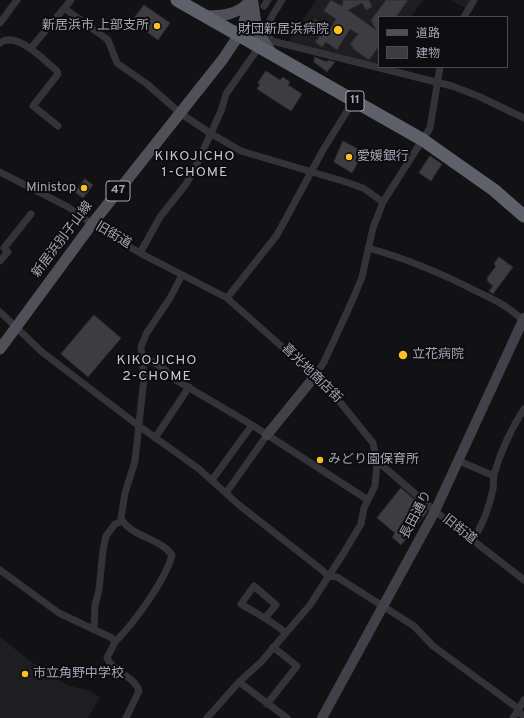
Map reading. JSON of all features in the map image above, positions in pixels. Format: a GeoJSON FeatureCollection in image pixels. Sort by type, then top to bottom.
{"type":"FeatureCollection","features":[{"type":"Feature","properties":{"kind":"highway","name":"11"},"geometry":{"type":"LineString","coordinates":[[177,0],[423,140],[494,190],[524,216]]}},
{"type":"Feature","properties":{"kind":"main road"},"geometry":{"type":"LineString","coordinates":[[205,16],[222,16],[233,13],[247,5],[252,0]]}},
{"type":"Feature","properties":{"kind":"main road"},"geometry":{"type":"LineString","coordinates":[[252,0],[257,31],[278,57]]}},
{"type":"Feature","properties":{"kind":"main road","name":"新居浜別子山線"},"geometry":{"type":"LineString","coordinates":[[0,349],[92,224],[223,59],[239,35],[252,0]]}},
{"type":"Feature","properties":{"kind":"street"},"geometry":{"type":"LineString","coordinates":[[0,23],[17,0]]}},
{"type":"Feature","properties":{"kind":"street"},"geometry":{"type":"LineString","coordinates":[[31,48],[71,0]]}},
{"type":"Feature","properties":{"kind":"street"},"geometry":{"type":"LineString","coordinates":[[282,0],[267,27],[267,32],[272,41],[378,67]]}},
{"type":"Feature","properties":{"kind":"street"},"geometry":{"type":"LineString","coordinates":[[465,16],[474,0]]}},
{"type":"Feature","properties":{"kind":"street"},"geometry":{"type":"LineString","coordinates":[[64,8],[108,40],[117,63],[147,84],[180,112],[241,151],[363,188],[382,202]]}},
{"type":"Feature","properties":{"kind":"street"},"geometry":{"type":"LineString","coordinates":[[0,40],[21,43],[31,48],[57,71],[58,74],[32,106],[58,126]]}},
{"type":"Feature","properties":{"kind":"street"},"geometry":{"type":"LineString","coordinates":[[278,57],[291,46]]}},
{"type":"Feature","properties":{"kind":"street"},"geometry":{"type":"LineString","coordinates":[[140,253],[160,217],[186,184],[221,111],[226,94],[258,47]]}},
{"type":"Feature","properties":{"kind":"street"},"geometry":{"type":"LineString","coordinates":[[383,68],[438,81],[478,96],[524,118]]}},
{"type":"Feature","properties":{"kind":"street"},"geometry":{"type":"LineString","coordinates":[[226,493],[267,435],[315,376],[324,362],[362,277],[368,248],[382,202],[423,140],[432,120],[440,68]]}},
{"type":"Feature","properties":{"kind":"street"},"geometry":{"type":"LineString","coordinates":[[227,298],[277,235],[311,172],[354,100]]}},
{"type":"Feature","properties":{"kind":"street","name":"旧街道"},"geometry":{"type":"LineString","coordinates":[[0,172],[68,207],[92,224],[140,253],[227,298]]}},
{"type":"Feature","properties":{"kind":"street"},"geometry":{"type":"LineString","coordinates":[[0,262],[8,252],[4,248],[32,214]]}},
{"type":"Feature","properties":{"kind":"street"},"geometry":{"type":"LineString","coordinates":[[368,248],[407,259],[446,276],[515,311],[524,320]]}},
{"type":"Feature","properties":{"kind":"street"},"geometry":{"type":"LineString","coordinates":[[126,718],[139,691],[137,683],[109,664],[107,658],[115,642],[162,578],[169,566],[172,555],[156,541],[128,527],[121,518],[125,493],[135,461],[144,378],[141,347],[146,334],[170,298],[182,275]]}},
{"type":"Feature","properties":{"kind":"street","name":"喜光地商店街"},"geometry":{"type":"LineString","coordinates":[[207,718],[239,682],[251,672],[310,605],[361,524],[368,500],[375,486],[377,462],[373,443],[340,402],[315,376],[227,298]]}},
{"type":"Feature","properties":{"kind":"street"},"geometry":{"type":"LineString","coordinates":[[0,312],[42,352],[212,480],[328,576],[337,577],[414,626],[433,646],[516,713],[524,716]]}},
{"type":"Feature","properties":{"kind":"street","name":"長田通り"},"geometry":{"type":"LineString","coordinates":[[322,718],[435,511],[524,320]]}},
{"type":"Feature","properties":{"kind":"street"},"geometry":{"type":"LineString","coordinates":[[143,360],[148,359],[163,368],[176,380],[252,425],[368,500]]}},
{"type":"Feature","properties":{"kind":"street"},"geometry":{"type":"LineString","coordinates":[[155,438],[189,387]]}},
{"type":"Feature","properties":{"kind":"street"},"geometry":{"type":"LineString","coordinates":[[472,540],[480,529],[493,488],[494,476],[500,456],[514,425],[524,409]]}},
{"type":"Feature","properties":{"kind":"street"},"geometry":{"type":"LineString","coordinates":[[212,480],[252,425]]}},
{"type":"Feature","properties":{"kind":"street"},"geometry":{"type":"LineString","coordinates":[[459,461],[494,476]]}},
{"type":"Feature","properties":{"kind":"street","name":"旧街道"},"geometry":{"type":"LineString","coordinates":[[377,462],[384,466],[435,511],[524,580]]}},
{"type":"Feature","properties":{"kind":"street"},"geometry":{"type":"LineString","coordinates":[[94,630],[95,605],[99,590],[106,536],[115,524],[122,521]]}},
{"type":"Feature","properties":{"kind":"street"},"geometry":{"type":"LineString","coordinates":[[0,570],[59,613],[112,638],[115,642]]}},
{"type":"Feature","properties":{"kind":"street"},"geometry":{"type":"LineString","coordinates":[[265,618],[276,605],[254,586],[241,604],[275,624],[286,633]]}},
{"type":"Feature","properties":{"kind":"street"},"geometry":{"type":"LineString","coordinates":[[268,704],[297,666],[273,647]]}},
{"type":"Feature","properties":{"kind":"street"},"geometry":{"type":"LineString","coordinates":[[239,682],[286,718]]}},
{"type":"Feature","properties":{"kind":"street"},"geometry":{"type":"LineString","coordinates":[[516,713],[524,700]]}},
{"type":"Feature","properties":{"kind":"shaded area","name":"財団新居浜病院"},"geometry":{"type":"Polygon","coordinates":[[[316,0],[423,0],[412,16],[378,16],[378,64],[288,42],[316,0]]]}},
{"type":"Feature","properties":{"kind":"shaded area"},"geometry":{"type":"Polygon","coordinates":[[[450,0],[470,0],[466,8],[450,0]]]}},
{"type":"Feature","properties":{"kind":"shaded area","name":"市立角野中学校"},"geometry":{"type":"Polygon","coordinates":[[[0,637],[30,661],[69,686],[88,690],[100,697],[88,718],[0,718],[0,637]]]}},
{"type":"Feature","properties":{"kind":"building"},"geometry":{"type":"Polygon","coordinates":[[[331,0],[342,6],[343,0],[369,0],[372,7],[366,10],[362,3],[348,10],[376,30],[371,20],[386,0],[408,0],[397,16],[378,16],[378,47],[369,60],[352,48],[353,46],[350,44],[358,34],[350,29],[337,50],[326,42],[322,47],[315,42],[319,37],[308,29],[315,19],[330,29],[336,19],[324,11],[331,0]]]}},
{"type":"Feature","properties":{"kind":"building"},"geometry":{"type":"Polygon","coordinates":[[[144,5],[170,23],[158,40],[132,21],[144,5]]]}},
{"type":"Feature","properties":{"kind":"building"},"geometry":{"type":"Polygon","coordinates":[[[315,57],[327,62],[328,60],[335,62],[327,72],[314,62],[315,57]]]}},
{"type":"Feature","properties":{"kind":"building"},"geometry":{"type":"Polygon","coordinates":[[[266,71],[280,80],[283,77],[290,82],[288,85],[302,94],[291,111],[257,89],[260,84],[258,83],[266,71]]]}},
{"type":"Feature","properties":{"kind":"building","name":"愛媛銀行"},"geometry":{"type":"Polygon","coordinates":[[[343,141],[364,152],[352,173],[334,162],[343,141]]]}},
{"type":"Feature","properties":{"kind":"building"},"geometry":{"type":"Polygon","coordinates":[[[430,156],[442,164],[431,181],[419,173],[430,156]]]}},
{"type":"Feature","properties":{"kind":"building","name":"Ministop"},"geometry":{"type":"Polygon","coordinates":[[[85,179],[93,185],[83,198],[75,192],[85,179]]]}},
{"type":"Feature","properties":{"kind":"building"},"geometry":{"type":"Polygon","coordinates":[[[499,257],[513,267],[493,294],[489,291],[493,286],[488,282],[487,278],[496,266],[494,264],[499,257]]]}},
{"type":"Feature","properties":{"kind":"building"},"geometry":{"type":"Polygon","coordinates":[[[94,315],[121,338],[88,377],[61,354],[94,315]]]}},
{"type":"Feature","properties":{"kind":"building"},"geometry":{"type":"Polygon","coordinates":[[[401,488],[428,511],[401,545],[392,537],[395,533],[377,518],[401,488]]]}},
{"type":"Feature","properties":{"kind":"place","name":"新居浜市 上部支所"},"geometry":{"type":"Point","coordinates":[157,26]}},
{"type":"Feature","properties":{"kind":"place","name":"財団新居浜病院"},"geometry":{"type":"Point","coordinates":[338,30]}},
{"type":"Feature","properties":{"kind":"place","name":"愛媛銀行"},"geometry":{"type":"Point","coordinates":[349,157]}},
{"type":"Feature","properties":{"kind":"place","name":"Ministop"},"geometry":{"type":"Point","coordinates":[84,188]}},
{"type":"Feature","properties":{"kind":"place","name":"立花病院"},"geometry":{"type":"Point","coordinates":[403,355]}},
{"type":"Feature","properties":{"kind":"place","name":"みどり園保育所"},"geometry":{"type":"Point","coordinates":[320,460]}},
{"type":"Feature","properties":{"kind":"place","name":"市立角野中学校"},"geometry":{"type":"Point","coordinates":[25,674]}},
{"type":"Feature","properties":{"kind":"district","name":"KIKOJICHO 1-CHOME"},"geometry":{"type":"Point","coordinates":[195,166]}},
{"type":"Feature","properties":{"kind":"district","name":"KIKOJICHO 2-CHOME"},"geometry":{"type":"Point","coordinates":[157,370]}}]}
